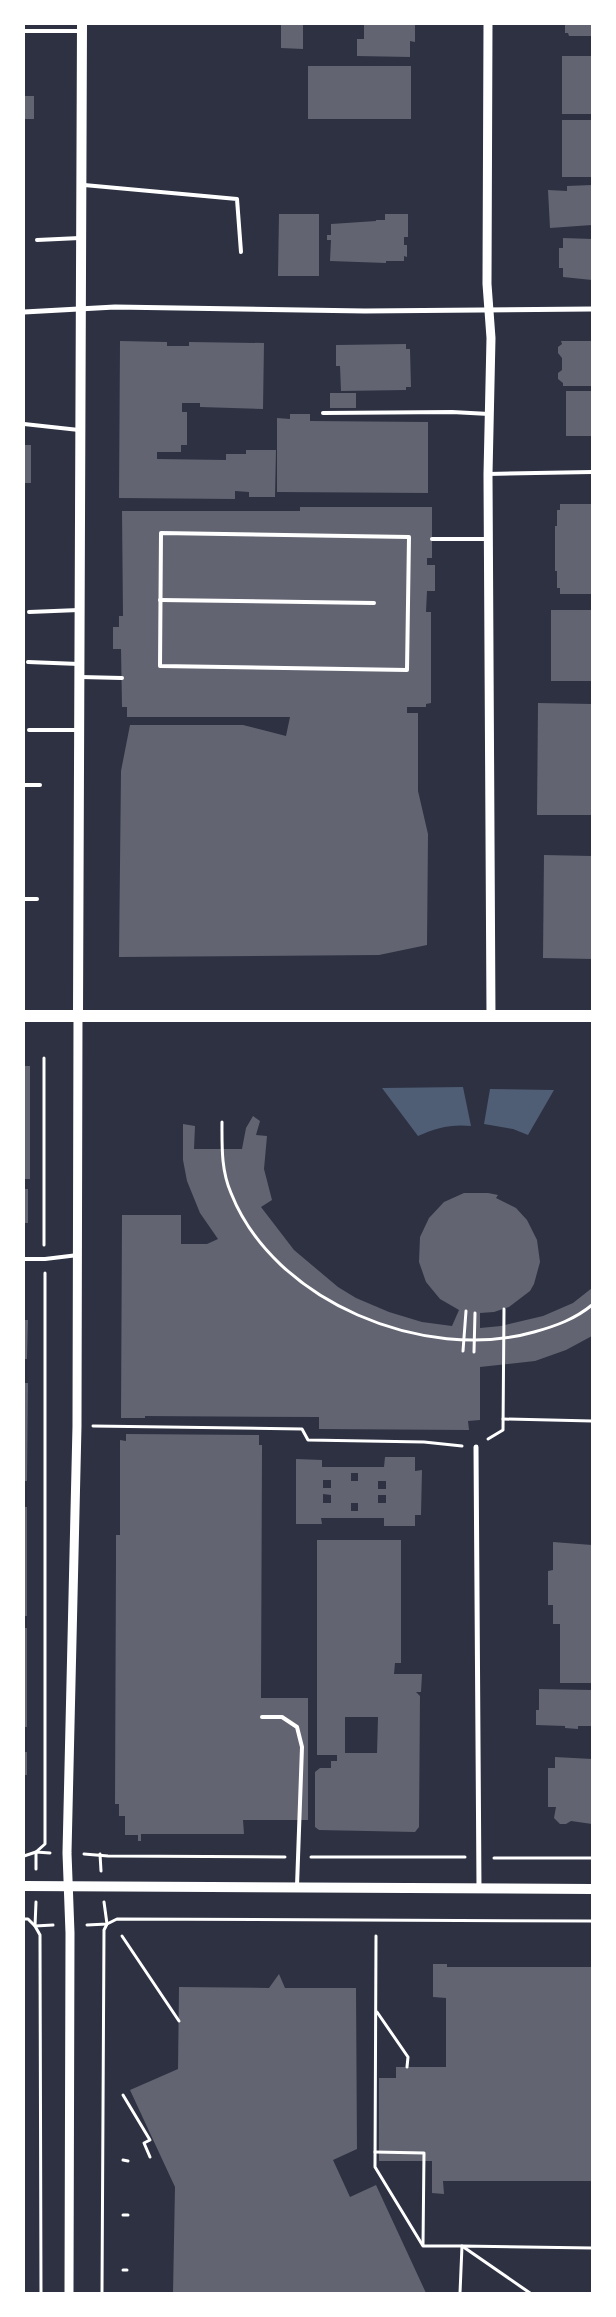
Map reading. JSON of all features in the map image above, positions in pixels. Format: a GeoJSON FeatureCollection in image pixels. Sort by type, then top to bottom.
{"type":"FeatureCollection","features":[{"type":"Feature","properties":{"kind":"main road"},"geometry":{"type":"LineString","coordinates":[[78,1015],[82,27]]}},
{"type":"Feature","properties":{"kind":"main road"},"geometry":{"type":"LineString","coordinates":[[24,1016],[592,1016]]}},
{"type":"Feature","properties":{"kind":"main road"},"geometry":{"type":"LineString","coordinates":[[24,1886],[297,1886],[592,1890]]}},
{"type":"Feature","properties":{"kind":"street"},"geometry":{"type":"LineString","coordinates":[[488,24],[487,284],[491,338],[488,474],[491,1016]]}},
{"type":"Feature","properties":{"kind":"street"},"geometry":{"type":"LineString","coordinates":[[24,312],[115,307],[366,310],[592,309]]}},
{"type":"Feature","properties":{"kind":"street"},"geometry":{"type":"LineString","coordinates":[[70,2293],[70,1933],[67,1885],[77,1426],[78,1015]]}},
{"type":"Feature","properties":{"kind":"street"},"geometry":{"type":"LineString","coordinates":[[476,1447],[479,1888]]}},
{"type":"Feature","properties":{"kind":"lane"},"geometry":{"type":"LineString","coordinates":[[24,31],[82,27]]}},
{"type":"Feature","properties":{"kind":"lane"},"geometry":{"type":"LineString","coordinates":[[81,185],[237,199],[241,252]]}},
{"type":"Feature","properties":{"kind":"lane"},"geometry":{"type":"LineString","coordinates":[[37,240],[81,238]]}},
{"type":"Feature","properties":{"kind":"lane"},"geometry":{"type":"LineString","coordinates":[[323,413],[452,412],[489,414]]}},
{"type":"Feature","properties":{"kind":"lane"},"geometry":{"type":"LineString","coordinates":[[24,424],[81,430]]}},
{"type":"Feature","properties":{"kind":"lane"},"geometry":{"type":"LineString","coordinates":[[488,474],[592,472]]}},
{"type":"Feature","properties":{"kind":"lane"},"geometry":{"type":"LineString","coordinates":[[161,534],[409,537],[407,670],[160,666],[160,600],[161,534]]}},
{"type":"Feature","properties":{"kind":"lane"},"geometry":{"type":"LineString","coordinates":[[432,539],[489,539]]}},
{"type":"Feature","properties":{"kind":"lane"},"geometry":{"type":"LineString","coordinates":[[160,600],[374,603]]}},
{"type":"Feature","properties":{"kind":"lane"},"geometry":{"type":"LineString","coordinates":[[29,612],[80,610]]}},
{"type":"Feature","properties":{"kind":"lane"},"geometry":{"type":"LineString","coordinates":[[28,662],[80,664]]}},
{"type":"Feature","properties":{"kind":"lane"},"geometry":{"type":"LineString","coordinates":[[80,677],[122,678]]}},
{"type":"Feature","properties":{"kind":"lane"},"geometry":{"type":"LineString","coordinates":[[29,730],[79,730]]}},
{"type":"Feature","properties":{"kind":"lane"},"geometry":{"type":"LineString","coordinates":[[24,785],[40,785]]}},
{"type":"Feature","properties":{"kind":"lane"},"geometry":{"type":"LineString","coordinates":[[24,899],[37,899]]}},
{"type":"Feature","properties":{"kind":"lane"},"geometry":{"type":"LineString","coordinates":[[24,1259],[78,1255]]}},
{"type":"Feature","properties":{"kind":"lane"},"geometry":{"type":"LineString","coordinates":[[262,1717],[282,1717],[297,1727],[302,1747],[297,1886]]}},
{"type":"Feature","properties":{"kind":"path"},"geometry":{"type":"LineString","coordinates":[[24,1856],[36,1852],[45,1844],[44,1058]]}},
{"type":"Feature","properties":{"kind":"path"},"geometry":{"type":"LineString","coordinates":[[222,1122],[223,1162],[230,1192],[246,1221],[266,1248],[285,1268],[328,1300],[364,1319],[404,1331],[465,1340],[492,1340],[523,1335],[561,1323],[580,1314],[592,1305]]}},
{"type":"Feature","properties":{"kind":"path"},"geometry":{"type":"LineString","coordinates":[[504,1309],[504,1430]]}},
{"type":"Feature","properties":{"kind":"path"},"geometry":{"type":"LineString","coordinates":[[464,1351],[466,1311]]}},
{"type":"Feature","properties":{"kind":"path"},"geometry":{"type":"LineString","coordinates":[[474,1352],[475,1314]]}},
{"type":"Feature","properties":{"kind":"path"},"geometry":{"type":"LineString","coordinates":[[504,1419],[592,1421]]}},
{"type":"Feature","properties":{"kind":"path"},"geometry":{"type":"LineString","coordinates":[[77,1426],[302,1429],[308,1440],[424,1442],[476,1447]]}},
{"type":"Feature","properties":{"kind":"path"},"geometry":{"type":"LineString","coordinates":[[100,1854],[108,1856],[592,1858]]}},
{"type":"Feature","properties":{"kind":"path"},"geometry":{"type":"LineString","coordinates":[[24,1919],[28,1919],[36,1926],[40,1935],[40,2293]]}},
{"type":"Feature","properties":{"kind":"path"},"geometry":{"type":"LineString","coordinates":[[102,2293],[104,1937],[107,1924],[116,1919],[592,1921]]}},
{"type":"Feature","properties":{"kind":"path"},"geometry":{"type":"LineString","coordinates":[[122,1936],[179,2021]]}},
{"type":"Feature","properties":{"kind":"path"},"geometry":{"type":"LineString","coordinates":[[376,1936],[374,2167],[423,2246]]}},
{"type":"Feature","properties":{"kind":"path"},"geometry":{"type":"LineString","coordinates":[[376,2011],[408,2057],[407,2067]]}},
{"type":"Feature","properties":{"kind":"path"},"geometry":{"type":"LineString","coordinates":[[122,2094],[150,2140],[144,2143],[150,2157]]}},
{"type":"Feature","properties":{"kind":"path"},"geometry":{"type":"LineString","coordinates":[[375,2152],[424,2152],[423,2246]]}},
{"type":"Feature","properties":{"kind":"path"},"geometry":{"type":"LineString","coordinates":[[123,2160],[128,2161]]}},
{"type":"Feature","properties":{"kind":"path"},"geometry":{"type":"LineString","coordinates":[[423,2246],[592,2248]]}},
{"type":"Feature","properties":{"kind":"path"},"geometry":{"type":"LineString","coordinates":[[460,2293],[462,2246]]}},
{"type":"Feature","properties":{"kind":"path"},"geometry":{"type":"LineString","coordinates":[[462,2246],[530,2293]]}},
{"type":"Feature","properties":{"kind":"water"},"geometry":{"type":"Polygon","coordinates":[[[463,1087],[471,1126],[444,1127],[418,1136],[382,1088],[463,1087]]]}},
{"type":"Feature","properties":{"kind":"water"},"geometry":{"type":"Polygon","coordinates":[[[490,1089],[554,1090],[528,1135],[513,1129],[484,1124],[490,1089]]]}},
{"type":"Feature","properties":{"kind":"building"},"geometry":{"type":"Polygon","coordinates":[[[281,24],[303,24],[303,49],[281,48],[281,24]]]}},
{"type":"Feature","properties":{"kind":"building"},"geometry":{"type":"Polygon","coordinates":[[[364,24],[415,25],[415,42],[410,41],[410,57],[357,56],[357,39],[364,39],[364,24]]]}},
{"type":"Feature","properties":{"kind":"building"},"geometry":{"type":"Polygon","coordinates":[[[565,24],[592,24],[592,36],[569,36],[568,33],[565,33],[565,24]]]}},
{"type":"Feature","properties":{"kind":"building"},"geometry":{"type":"Polygon","coordinates":[[[562,56],[592,56],[592,114],[562,114],[562,56]]]}},
{"type":"Feature","properties":{"kind":"building"},"geometry":{"type":"Polygon","coordinates":[[[308,66],[411,66],[411,119],[308,119],[308,66]]]}},
{"type":"Feature","properties":{"kind":"building"},"geometry":{"type":"Polygon","coordinates":[[[24,96],[34,96],[34,119],[24,119],[24,96]]]}},
{"type":"Feature","properties":{"kind":"building"},"geometry":{"type":"Polygon","coordinates":[[[562,120],[592,120],[592,177],[562,177],[562,120]]]}},
{"type":"Feature","properties":{"kind":"building"},"geometry":{"type":"Polygon","coordinates":[[[592,185],[592,225],[550,228],[548,190],[567,191],[567,186],[592,185]]]}},
{"type":"Feature","properties":{"kind":"building"},"geometry":{"type":"Polygon","coordinates":[[[279,214],[319,214],[319,276],[278,276],[279,214]]]}},
{"type":"Feature","properties":{"kind":"building"},"geometry":{"type":"Polygon","coordinates":[[[385,214],[408,214],[408,237],[404,237],[404,245],[407,245],[407,257],[404,256],[404,261],[386,261],[386,263],[330,261],[331,240],[327,240],[327,235],[331,235],[331,224],[385,220],[385,214]]]}},
{"type":"Feature","properties":{"kind":"building"},"geometry":{"type":"Polygon","coordinates":[[[563,238],[592,239],[592,280],[563,277],[563,268],[559,268],[559,248],[563,248],[563,238]]]}},
{"type":"Feature","properties":{"kind":"building"},"geometry":{"type":"Polygon","coordinates":[[[120,341],[167,342],[167,346],[189,346],[189,342],[264,343],[263,409],[200,407],[200,403],[182,403],[182,412],[187,412],[187,445],[181,445],[181,452],[157,452],[157,459],[226,460],[226,454],[246,454],[246,450],[276,450],[275,497],[249,497],[249,492],[235,491],[235,499],[119,498],[120,341]]]}},
{"type":"Feature","properties":{"kind":"building"},"geometry":{"type":"Polygon","coordinates":[[[561,341],[592,341],[592,386],[563,386],[563,383],[558,379],[558,373],[562,370],[562,358],[558,353],[558,347],[562,344],[561,341]]]}},
{"type":"Feature","properties":{"kind":"building"},"geometry":{"type":"Polygon","coordinates":[[[406,344],[406,349],[410,349],[411,387],[406,387],[406,390],[341,391],[340,366],[336,366],[336,345],[406,344]]]}},
{"type":"Feature","properties":{"kind":"building"},"geometry":{"type":"Polygon","coordinates":[[[566,391],[592,391],[592,436],[566,436],[566,391]]]}},
{"type":"Feature","properties":{"kind":"building"},"geometry":{"type":"Polygon","coordinates":[[[330,393],[356,393],[356,408],[330,408],[330,393]]]}},
{"type":"Feature","properties":{"kind":"building"},"geometry":{"type":"Polygon","coordinates":[[[290,414],[310,414],[310,421],[428,422],[428,493],[277,492],[277,418],[290,419],[290,414]]]}},
{"type":"Feature","properties":{"kind":"building"},"geometry":{"type":"Polygon","coordinates":[[[24,445],[31,445],[31,483],[24,483],[24,445]]]}},
{"type":"Feature","properties":{"kind":"building"},"geometry":{"type":"Polygon","coordinates":[[[560,504],[592,504],[592,594],[560,594],[560,588],[557,588],[555,526],[557,526],[557,510],[560,510],[560,504]]]}},
{"type":"Feature","properties":{"kind":"building"},"geometry":{"type":"Polygon","coordinates":[[[300,507],[432,507],[432,558],[427,558],[427,565],[435,565],[435,591],[427,591],[426,612],[431,612],[431,703],[426,704],[426,707],[407,707],[407,713],[418,713],[418,791],[428,834],[427,945],[379,955],[119,957],[121,771],[130,725],[243,725],[286,736],[290,717],[127,717],[127,707],[122,707],[121,649],[113,649],[113,627],[119,627],[119,616],[123,616],[122,511],[300,511],[300,507]]]}},
{"type":"Feature","properties":{"kind":"building"},"geometry":{"type":"Polygon","coordinates":[[[551,610],[592,610],[592,681],[551,681],[551,610]]]}},
{"type":"Feature","properties":{"kind":"building"},"geometry":{"type":"Polygon","coordinates":[[[538,703],[592,704],[592,815],[537,815],[538,703]]]}},
{"type":"Feature","properties":{"kind":"building"},"geometry":{"type":"Polygon","coordinates":[[[544,855],[592,856],[592,959],[543,958],[544,855]]]}},
{"type":"Feature","properties":{"kind":"building"},"geometry":{"type":"Polygon","coordinates":[[[24,1066],[30,1066],[30,1179],[24,1179],[24,1066]]]}},
{"type":"Feature","properties":{"kind":"building"},"geometry":{"type":"Polygon","coordinates":[[[253,1116],[260,1121],[256,1135],[267,1136],[264,1169],[272,1200],[261,1207],[294,1250],[338,1287],[356,1298],[389,1312],[422,1322],[452,1326],[459,1310],[440,1299],[426,1282],[419,1262],[420,1237],[429,1218],[444,1202],[464,1193],[488,1193],[498,1195],[496,1198],[516,1208],[527,1220],[537,1240],[540,1262],[530,1291],[509,1307],[494,1312],[480,1313],[480,1328],[501,1326],[543,1316],[573,1303],[592,1288],[592,1336],[566,1350],[535,1361],[480,1367],[480,1420],[468,1421],[469,1430],[319,1429],[319,1417],[145,1416],[145,1418],[121,1418],[122,1215],[181,1215],[181,1244],[207,1244],[218,1239],[200,1213],[187,1181],[183,1160],[183,1124],[195,1126],[194,1149],[242,1149],[246,1128],[253,1116]]]}},
{"type":"Feature","properties":{"kind":"building"},"geometry":{"type":"Polygon","coordinates":[[[24,1189],[28,1189],[28,1223],[24,1223],[24,1189]]]}},
{"type":"Feature","properties":{"kind":"building"},"geometry":{"type":"Polygon","coordinates":[[[24,1320],[28,1320],[27,1359],[24,1359],[24,1320]]]}},
{"type":"Feature","properties":{"kind":"building"},"geometry":{"type":"Polygon","coordinates":[[[24,1383],[28,1383],[27,1481],[24,1481],[24,1383]]]}},
{"type":"Feature","properties":{"kind":"building"},"geometry":{"type":"Polygon","coordinates":[[[126,1434],[259,1435],[259,1445],[262,1445],[261,1698],[308,1698],[308,1820],[243,1820],[244,1834],[141,1834],[141,1841],[138,1841],[138,1835],[125,1835],[125,1816],[119,1816],[119,1804],[115,1804],[116,1535],[120,1535],[120,1440],[126,1441],[126,1434]]]}},
{"type":"Feature","properties":{"kind":"building"},"geometry":{"type":"Polygon","coordinates":[[[385,1457],[415,1457],[415,1471],[422,1470],[421,1515],[415,1515],[415,1526],[384,1526],[384,1518],[321,1518],[322,1524],[296,1524],[296,1459],[322,1460],[322,1467],[384,1467],[385,1457]],[[351,1473],[351,1481],[358,1481],[358,1473],[351,1473]],[[323,1480],[323,1488],[331,1488],[331,1480],[323,1480]],[[378,1481],[378,1489],[386,1489],[386,1481],[378,1481]],[[323,1494],[323,1503],[331,1503],[331,1495],[323,1494]],[[378,1495],[378,1503],[386,1503],[386,1495],[378,1495]],[[351,1503],[351,1511],[358,1511],[358,1503],[351,1503]]]}},
{"type":"Feature","properties":{"kind":"building"},"geometry":{"type":"Polygon","coordinates":[[[24,1507],[27,1507],[27,1616],[24,1616],[24,1507]]]}},
{"type":"Feature","properties":{"kind":"building"},"geometry":{"type":"Polygon","coordinates":[[[317,1540],[401,1540],[401,1663],[395,1663],[394,1674],[422,1674],[421,1692],[416,1692],[420,1696],[419,1827],[415,1832],[319,1830],[315,1827],[315,1772],[320,1768],[331,1768],[331,1761],[337,1761],[337,1755],[317,1755],[317,1540]],[[345,1717],[345,1753],[377,1753],[378,1717],[345,1717]]]}},
{"type":"Feature","properties":{"kind":"building"},"geometry":{"type":"Polygon","coordinates":[[[553,1542],[592,1545],[592,1683],[560,1683],[560,1624],[553,1624],[553,1605],[548,1605],[548,1571],[553,1570],[553,1542]]]}},
{"type":"Feature","properties":{"kind":"building"},"geometry":{"type":"Polygon","coordinates":[[[24,1628],[27,1628],[27,1727],[24,1727],[24,1628]]]}},
{"type":"Feature","properties":{"kind":"building"},"geometry":{"type":"Polygon","coordinates":[[[539,1689],[592,1690],[592,1726],[578,1726],[578,1729],[565,1728],[565,1726],[536,1725],[536,1710],[539,1710],[539,1689]]]}},
{"type":"Feature","properties":{"kind":"building"},"geometry":{"type":"Polygon","coordinates":[[[24,1752],[27,1752],[27,1775],[24,1775],[24,1752]]]}},
{"type":"Feature","properties":{"kind":"building"},"geometry":{"type":"Polygon","coordinates":[[[555,1757],[592,1759],[592,1824],[571,1821],[566,1824],[560,1824],[554,1818],[556,1807],[548,1807],[548,1768],[555,1768],[555,1757]]]}},
{"type":"Feature","properties":{"kind":"building"},"geometry":{"type":"Polygon","coordinates":[[[433,1964],[447,1964],[447,1967],[592,1967],[592,2181],[443,2181],[444,2194],[432,2193],[432,2161],[379,2161],[379,2078],[396,2078],[396,2067],[446,2067],[446,1998],[433,1997],[433,1964]]]}},
{"type":"Feature","properties":{"kind":"building"},"geometry":{"type":"Polygon","coordinates":[[[279,1974],[285,1988],[356,1988],[357,2149],[333,2160],[350,2197],[376,2185],[426,2293],[173,2293],[175,2187],[130,2090],[178,2069],[179,1987],[269,1988],[279,1974]]]}}]}
